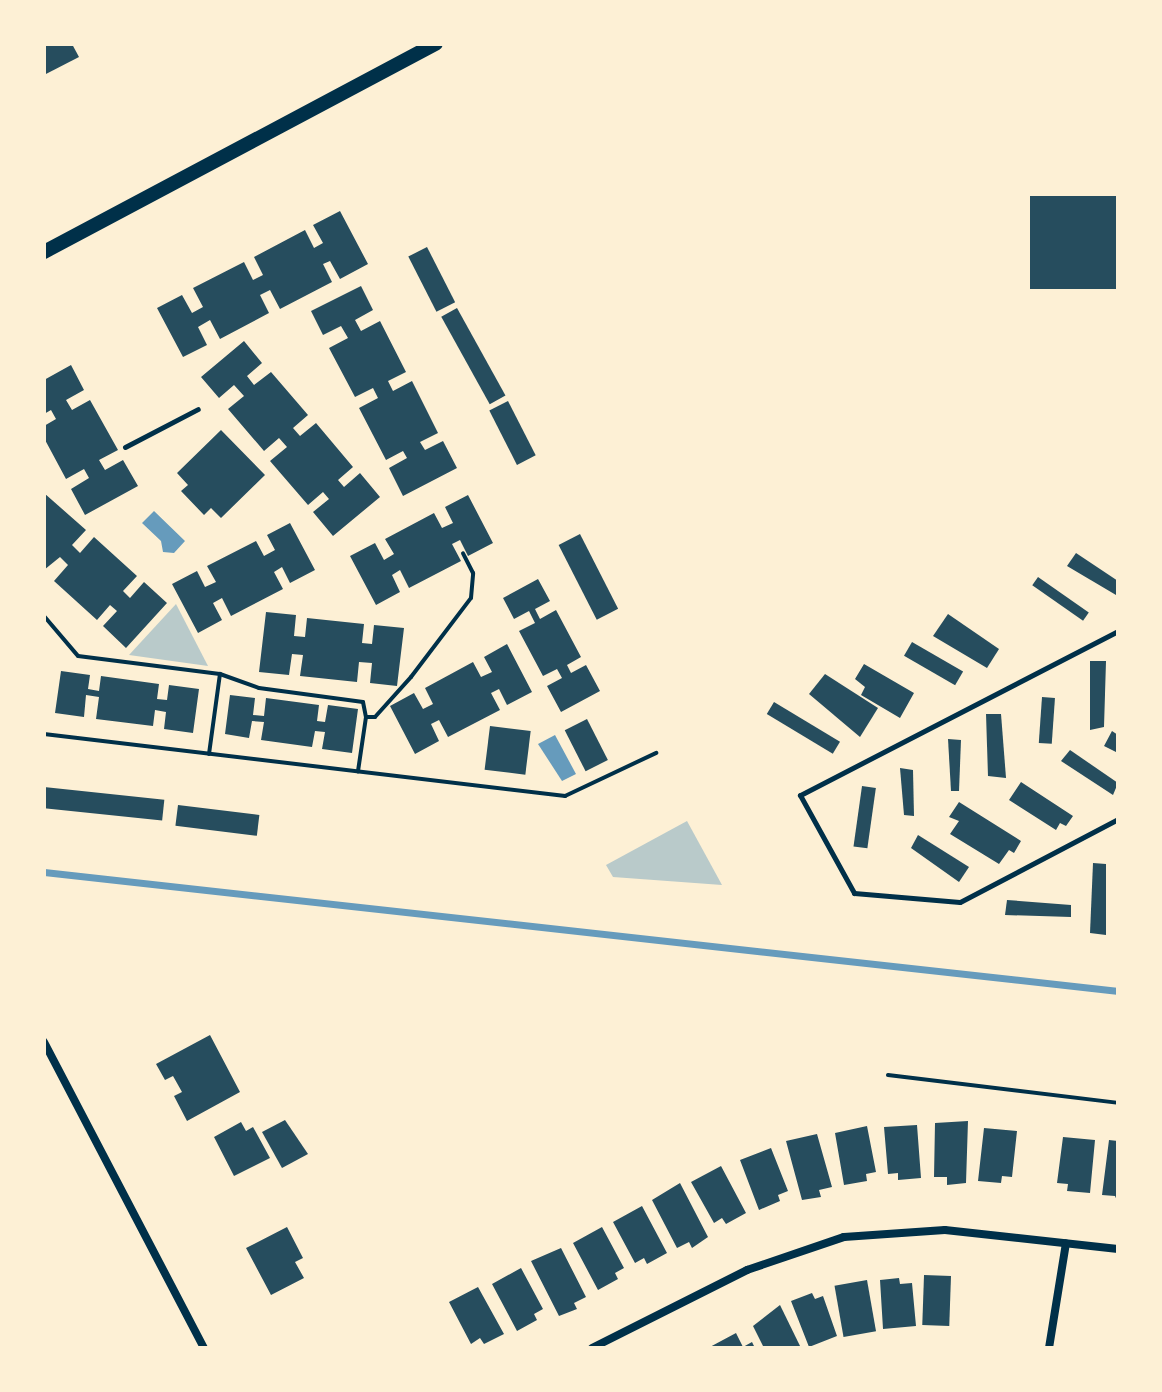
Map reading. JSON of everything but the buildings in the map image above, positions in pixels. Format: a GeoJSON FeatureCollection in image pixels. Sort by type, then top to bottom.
{"type":"FeatureCollection","features":[{"type":"Feature","properties":{"kind":"main road"},"geometry":{"type":"LineString","coordinates":[[44,252],[436,44]]}},
{"type":"Feature","properties":{"kind":"street"},"geometry":{"type":"LineString","coordinates":[[44,1042],[204,1348]]}},
{"type":"Feature","properties":{"kind":"street"},"geometry":{"type":"LineString","coordinates":[[592,1348],[747,1270],[844,1237],[945,1230],[1118,1249]]}},
{"type":"Feature","properties":{"kind":"street"},"geometry":{"type":"LineString","coordinates":[[1049,1348],[1066,1243]]}},
{"type":"Feature","properties":{"kind":"lane"},"geometry":{"type":"LineString","coordinates":[[125,447],[198,409]]}},
{"type":"Feature","properties":{"kind":"lane"},"geometry":{"type":"LineString","coordinates":[[1118,631],[800,795],[854,893],[960,902],[1118,819]]}},
{"type":"Feature","properties":{"kind":"path"},"geometry":{"type":"LineString","coordinates":[[366,717],[375,717],[411,677],[471,598],[473,573],[463,553]]}},
{"type":"Feature","properties":{"kind":"path"},"geometry":{"type":"LineString","coordinates":[[44,616],[78,656],[220,674],[259,688],[363,702],[366,717],[358,771]]}},
{"type":"Feature","properties":{"kind":"path"},"geometry":{"type":"LineString","coordinates":[[209,754],[220,674]]}},
{"type":"Feature","properties":{"kind":"path"},"geometry":{"type":"LineString","coordinates":[[44,734],[565,796],[656,753]]}},
{"type":"Feature","properties":{"kind":"path"},"geometry":{"type":"LineString","coordinates":[[888,1075],[1118,1103]]}},
{"type":"Feature","properties":{"kind":"shaded area"},"geometry":{"type":"Polygon","coordinates":[[[176,604],[208,666],[129,655],[176,604]]]}},
{"type":"Feature","properties":{"kind":"shaded area"},"geometry":{"type":"Polygon","coordinates":[[[687,821],[722,885],[613,877],[606,865],[687,821]]]}},
{"type":"Feature","properties":{"kind":"water"},"geometry":{"type":"Polygon","coordinates":[[[154,511],[185,541],[174,553],[163,552],[161,541],[142,523],[154,511]]]}},
{"type":"Feature","properties":{"kind":"water"},"geometry":{"type":"Polygon","coordinates":[[[555,735],[576,774],[562,781],[538,744],[555,735]]]}},
{"type":"Feature","properties":{"kind":"waterway"},"geometry":{"type":"LineString","coordinates":[[44,872],[1118,991]]}}]}
